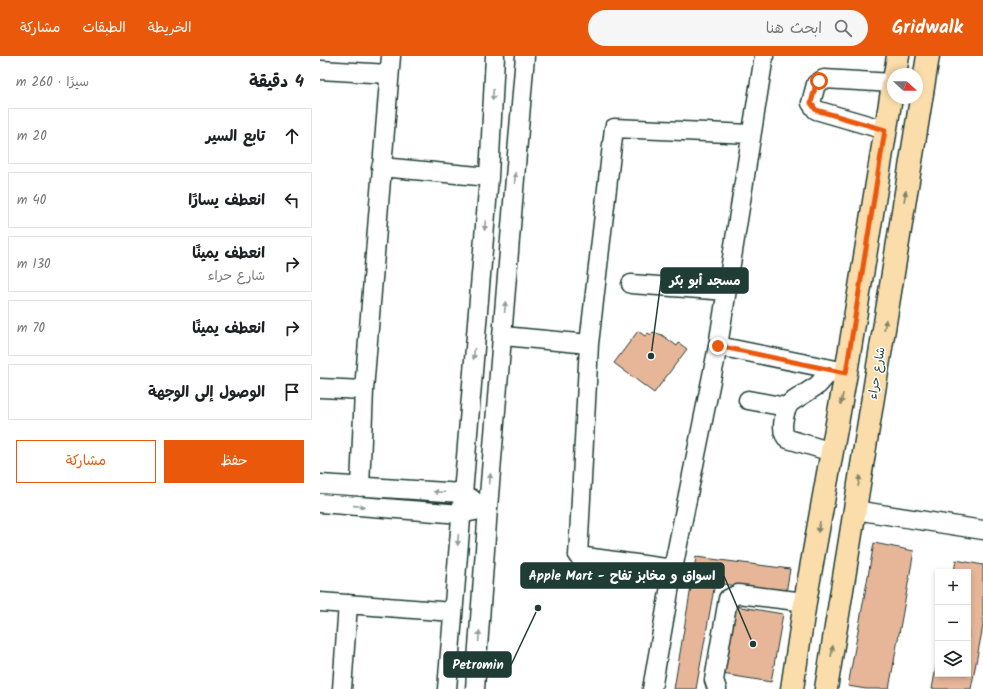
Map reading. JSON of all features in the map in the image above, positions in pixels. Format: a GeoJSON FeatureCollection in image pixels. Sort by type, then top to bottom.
{"type":"FeatureCollection","features":[{"type":"Feature","properties":{"kind":"main road"},"geometry":{"type":"LineString","coordinates":[[896,68],[898,56]]}},
{"type":"Feature","properties":{"kind":"main road","name":"شارع حراء"},"geometry":{"type":"LineString","coordinates":[[826,689],[928,56]]}},
{"type":"Feature","properties":{"kind":"main road"},"geometry":{"type":"LineString","coordinates":[[792,689],[805,602],[832,452],[838,371],[890,104]]}},
{"type":"Feature","properties":{"kind":"street"},"geometry":{"type":"LineString","coordinates":[[360,487],[364,390],[391,56]]}},
{"type":"Feature","properties":{"kind":"street"},"geometry":{"type":"LineString","coordinates":[[447,689],[460,514],[489,177],[496,56]]}},
{"type":"Feature","properties":{"kind":"street"},"geometry":{"type":"LineString","coordinates":[[475,689],[488,508],[525,56]]}},
{"type":"Feature","properties":{"kind":"street"},"geometry":{"type":"LineString","coordinates":[[652,689],[673,569],[718,346],[764,56]]}},
{"type":"Feature","properties":{"kind":"street"},"geometry":{"type":"LineString","coordinates":[[320,70],[389,74]]}},
{"type":"Feature","properties":{"kind":"street"},"geometry":{"type":"LineString","coordinates":[[885,130],[816,110],[811,103],[816,84],[824,78],[887,83]]}},
{"type":"Feature","properties":{"kind":"street"},"geometry":{"type":"LineString","coordinates":[[673,569],[578,556],[589,344],[614,128],[751,134]]}},
{"type":"Feature","properties":{"kind":"street"},"geometry":{"type":"LineString","coordinates":[[382,167],[489,177]]}},
{"type":"Feature","properties":{"kind":"street"},"geometry":{"type":"LineString","coordinates":[[631,284],[727,291]]}},
{"type":"Feature","properties":{"kind":"street"},"geometry":{"type":"LineString","coordinates":[[503,336],[589,344]]}},
{"type":"Feature","properties":{"kind":"street"},"geometry":{"type":"LineString","coordinates":[[718,346],[838,371]]}},
{"type":"Feature","properties":{"kind":"street"},"geometry":{"type":"LineString","coordinates":[[832,452],[785,436],[783,431],[786,407],[838,371]]}},
{"type":"Feature","properties":{"kind":"street"},"geometry":{"type":"LineString","coordinates":[[320,388],[364,390]]}},
{"type":"Feature","properties":{"kind":"street"},"geometry":{"type":"LineString","coordinates":[[748,400],[786,407]]}},
{"type":"Feature","properties":{"kind":"street"},"geometry":{"type":"LineString","coordinates":[[320,484],[462,493],[488,508]]}},
{"type":"Feature","properties":{"kind":"street"},"geometry":{"type":"LineString","coordinates":[[320,503],[460,514],[488,508]]}},
{"type":"Feature","properties":{"kind":"street"},"geometry":{"type":"LineString","coordinates":[[855,510],[983,530]]}},
{"type":"Feature","properties":{"kind":"street"},"geometry":{"type":"LineString","coordinates":[[717,689],[714,680],[728,598],[738,594],[805,602]]}},
{"type":"Feature","properties":{"kind":"street"},"geometry":{"type":"LineString","coordinates":[[320,602],[453,612]]}},
{"type":"Feature","properties":{"kind":"street"},"geometry":{"type":"LineString","coordinates":[[342,689],[348,604]]}},
{"type":"Feature","properties":{"kind":"building"},"geometry":{"type":"Polygon","coordinates":[[[638,331],[645,336],[648,333],[651,335],[653,332],[662,335],[677,346],[679,343],[687,349],[654,393],[614,363],[638,331]]]}},
{"type":"Feature","properties":{"kind":"building"},"geometry":{"type":"Polygon","coordinates":[[[874,543],[914,551],[889,689],[866,689],[848,686],[874,543]]]}},
{"type":"Feature","properties":{"kind":"building"},"geometry":{"type":"Polygon","coordinates":[[[696,557],[790,569],[786,593],[715,583],[696,689],[674,689],[696,557]]]}},
{"type":"Feature","properties":{"kind":"building"},"geometry":{"type":"Polygon","coordinates":[[[956,560],[983,565],[983,626],[971,689],[932,689],[935,672],[935,677],[971,677],[971,569],[954,569],[956,560]]]}},
{"type":"Feature","properties":{"kind":"building"},"geometry":{"type":"Polygon","coordinates":[[[735,606],[783,614],[771,682],[722,674],[735,606]]]}},
{"type":"Feature","properties":{"kind":"place","name":"مسجد أبو بكر"},"geometry":{"type":"Point","coordinates":[651,356]}},
{"type":"Feature","properties":{"kind":"place","name":"Petromin"},"geometry":{"type":"Point","coordinates":[538,608]}},
{"type":"Feature","properties":{"kind":"place","name":"Apple Mart - اسواق و مخابز تفاح"},"geometry":{"type":"Point","coordinates":[753,644]}},
{"type":"Feature","properties":{"kind":"route"},"geometry":{"type":"LineString","coordinates":[[718,346],[846,373],[885,130],[816,110],[811,103],[816,84],[819,81]]}}]}
